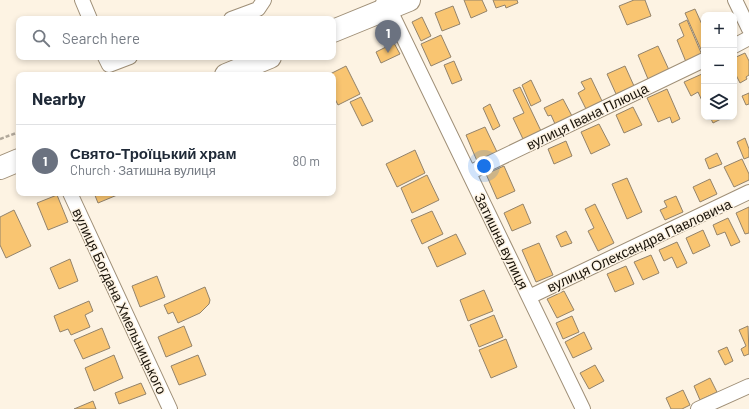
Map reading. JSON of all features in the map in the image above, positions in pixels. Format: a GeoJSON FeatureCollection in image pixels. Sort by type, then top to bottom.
{"type":"FeatureCollection","features":[{"type":"Feature","properties":{"kind":"highway"},"geometry":{"type":"LineString","coordinates":[[336,30],[393,3]]}},
{"type":"Feature","properties":{"kind":"highway"},"geometry":{"type":"LineString","coordinates":[[233,72],[263,60]]}},
{"type":"Feature","properties":{"kind":"highway"},"geometry":{"type":"LineString","coordinates":[[0,168],[16,161]]}},
{"type":"Feature","properties":{"kind":"street"},"geometry":{"type":"LineString","coordinates":[[82,0],[89,16]]}},
{"type":"Feature","properties":{"kind":"street"},"geometry":{"type":"LineString","coordinates":[[238,16],[258,9],[264,0]]}},
{"type":"Feature","properties":{"kind":"street"},"geometry":{"type":"LineString","coordinates":[[735,0],[749,29]]}},
{"type":"Feature","properties":{"kind":"street","name":"Затишна вулиця"},"geometry":{"type":"LineString","coordinates":[[393,3],[469,173],[583,409]]}},
{"type":"Feature","properties":{"kind":"street"},"geometry":{"type":"LineString","coordinates":[[737,44],[749,38]]}},
{"type":"Feature","properties":{"kind":"street","name":"вулиця Івана Плюща"},"geometry":{"type":"LineString","coordinates":[[469,173],[701,61]]}},
{"type":"Feature","properties":{"kind":"street","name":"вулиця Олександра Павловича"},"geometry":{"type":"LineString","coordinates":[[529,297],[749,192]]}},
{"type":"Feature","properties":{"kind":"street","name":"вулиця Богдана Хмельницького"},"geometry":{"type":"LineString","coordinates":[[71,196],[170,409]]}},
{"type":"Feature","properties":{"kind":"street"},"geometry":{"type":"LineString","coordinates":[[698,409],[749,386]]}},
{"type":"Feature","properties":{"kind":"path"},"geometry":{"type":"LineString","coordinates":[[0,139],[16,133]]}},
{"type":"Feature","properties":{"kind":"building"},"geometry":{"type":"Polygon","coordinates":[[[464,0],[482,0],[487,11],[471,18],[464,0]]]}},
{"type":"Feature","properties":{"kind":"building"},"geometry":{"type":"Polygon","coordinates":[[[493,0],[517,0],[518,3],[506,8],[505,5],[496,8],[493,0]]]}},
{"type":"Feature","properties":{"kind":"building"},"geometry":{"type":"Polygon","coordinates":[[[634,0],[645,0],[651,16],[627,25],[619,6],[634,0]]]}},
{"type":"Feature","properties":{"kind":"building"},"geometry":{"type":"Polygon","coordinates":[[[453,6],[460,24],[442,31],[435,13],[453,6]]]}},
{"type":"Feature","properties":{"kind":"building"},"geometry":{"type":"Polygon","coordinates":[[[695,9],[701,22],[701,49],[685,13],[695,9]]]}},
{"type":"Feature","properties":{"kind":"building"},"geometry":{"type":"Polygon","coordinates":[[[422,17],[431,36],[421,41],[412,22],[422,17]]]}},
{"type":"Feature","properties":{"kind":"building"},"geometry":{"type":"Polygon","coordinates":[[[687,20],[701,53],[701,55],[686,62],[677,40],[684,36],[679,24],[687,20]]]}},
{"type":"Feature","properties":{"kind":"building"},"geometry":{"type":"Polygon","coordinates":[[[441,35],[451,57],[431,66],[421,44],[441,35]]]}},
{"type":"Feature","properties":{"kind":"building"},"geometry":{"type":"Polygon","coordinates":[[[394,43],[400,54],[381,63],[376,52],[394,43]]]}},
{"type":"Feature","properties":{"kind":"building"},"geometry":{"type":"Polygon","coordinates":[[[658,46],[669,70],[648,79],[638,55],[658,46]]]}},
{"type":"Feature","properties":{"kind":"building"},"geometry":{"type":"Polygon","coordinates":[[[745,53],[749,61],[749,75],[746,77],[747,79],[740,83],[737,77],[737,57],[745,53]]]}},
{"type":"Feature","properties":{"kind":"building"},"geometry":{"type":"Polygon","coordinates":[[[454,61],[462,80],[452,84],[444,65],[454,61]]]}},
{"type":"Feature","properties":{"kind":"building"},"geometry":{"type":"Polygon","coordinates":[[[346,66],[360,94],[338,105],[336,101],[336,72],[334,72],[346,66]]]}},
{"type":"Feature","properties":{"kind":"building"},"geometry":{"type":"Polygon","coordinates":[[[625,66],[634,86],[616,94],[607,74],[625,66]]]}},
{"type":"Feature","properties":{"kind":"building"},"geometry":{"type":"Polygon","coordinates":[[[701,74],[701,98],[698,92],[691,96],[684,82],[701,74]]]}},
{"type":"Feature","properties":{"kind":"building"},"geometry":{"type":"Polygon","coordinates":[[[591,78],[602,101],[586,109],[578,93],[585,89],[581,82],[591,78]]]}},
{"type":"Feature","properties":{"kind":"building"},"geometry":{"type":"Polygon","coordinates":[[[531,80],[541,101],[531,106],[522,85],[531,80]]]}},
{"type":"Feature","properties":{"kind":"building"},"geometry":{"type":"Polygon","coordinates":[[[520,87],[541,131],[523,139],[513,118],[524,113],[513,90],[520,87]]]}},
{"type":"Feature","properties":{"kind":"building"},"geometry":{"type":"Polygon","coordinates":[[[667,89],[680,119],[672,123],[670,117],[658,122],[647,98],[667,89]]]}},
{"type":"Feature","properties":{"kind":"building"},"geometry":{"type":"Polygon","coordinates":[[[749,93],[749,104],[746,105],[742,96],[749,93]]]}},
{"type":"Feature","properties":{"kind":"building"},"geometry":{"type":"Polygon","coordinates":[[[361,97],[373,121],[362,126],[350,102],[361,97]]]}},
{"type":"Feature","properties":{"kind":"building"},"geometry":{"type":"Polygon","coordinates":[[[563,99],[572,116],[555,124],[551,115],[548,116],[544,108],[563,99]]]}},
{"type":"Feature","properties":{"kind":"building"},"geometry":{"type":"Polygon","coordinates":[[[490,104],[500,126],[493,130],[483,108],[490,104]]]}},
{"type":"Feature","properties":{"kind":"building"},"geometry":{"type":"Polygon","coordinates":[[[633,107],[642,125],[624,133],[616,115],[633,107]]]}},
{"type":"Feature","properties":{"kind":"building"},"geometry":{"type":"Polygon","coordinates":[[[712,120],[719,120],[713,123],[712,120]]]}},
{"type":"Feature","properties":{"kind":"building"},"geometry":{"type":"Polygon","coordinates":[[[599,124],[610,145],[591,154],[581,132],[599,124]]]}},
{"type":"Feature","properties":{"kind":"building"},"geometry":{"type":"Polygon","coordinates":[[[485,127],[497,152],[477,161],[466,135],[485,127]]]}},
{"type":"Feature","properties":{"kind":"building"},"geometry":{"type":"Polygon","coordinates":[[[745,138],[749,149],[749,157],[744,159],[737,142],[745,138]]]}},
{"type":"Feature","properties":{"kind":"building"},"geometry":{"type":"Polygon","coordinates":[[[566,141],[572,156],[554,164],[548,149],[566,141]]]}},
{"type":"Feature","properties":{"kind":"building"},"geometry":{"type":"Polygon","coordinates":[[[415,150],[425,173],[397,187],[386,164],[415,150]]]}},
{"type":"Feature","properties":{"kind":"building"},"geometry":{"type":"Polygon","coordinates":[[[717,153],[722,164],[709,169],[705,159],[717,153]]]}},
{"type":"Feature","properties":{"kind":"building"},"geometry":{"type":"Polygon","coordinates":[[[742,159],[749,174],[749,180],[734,187],[724,167],[742,159]]]}},
{"type":"Feature","properties":{"kind":"building"},"geometry":{"type":"Polygon","coordinates":[[[504,166],[515,191],[497,199],[486,174],[504,166]]]}},
{"type":"Feature","properties":{"kind":"building"},"geometry":{"type":"Polygon","coordinates":[[[427,175],[439,200],[412,213],[401,188],[427,175]]]}},
{"type":"Feature","properties":{"kind":"building"},"geometry":{"type":"Polygon","coordinates":[[[627,178],[642,212],[627,219],[612,184],[627,178]]]}},
{"type":"Feature","properties":{"kind":"building"},"geometry":{"type":"Polygon","coordinates":[[[710,179],[717,194],[700,202],[693,187],[710,179]]]}},
{"type":"Feature","properties":{"kind":"building"},"geometry":{"type":"Polygon","coordinates":[[[57,196],[68,222],[48,230],[37,203],[57,196]]]}},
{"type":"Feature","properties":{"kind":"building"},"geometry":{"type":"Polygon","coordinates":[[[95,196],[115,196],[98,203],[95,196]]]}},
{"type":"Feature","properties":{"kind":"building"},"geometry":{"type":"Polygon","coordinates":[[[676,196],[683,212],[665,220],[660,210],[667,207],[664,201],[676,196]]]}},
{"type":"Feature","properties":{"kind":"building"},"geometry":{"type":"Polygon","coordinates":[[[523,204],[531,223],[512,231],[504,213],[523,204]]]}},
{"type":"Feature","properties":{"kind":"building"},"geometry":{"type":"Polygon","coordinates":[[[595,204],[614,243],[598,251],[588,231],[594,228],[585,209],[595,204]]]}},
{"type":"Feature","properties":{"kind":"building"},"geometry":{"type":"Polygon","coordinates":[[[749,207],[749,233],[745,234],[736,213],[749,207]]]}},
{"type":"Feature","properties":{"kind":"building"},"geometry":{"type":"Polygon","coordinates":[[[14,210],[31,246],[6,258],[0,245],[0,217],[14,210]]]}},
{"type":"Feature","properties":{"kind":"building"},"geometry":{"type":"Polygon","coordinates":[[[432,211],[443,234],[422,244],[411,220],[432,211]]]}},
{"type":"Feature","properties":{"kind":"building"},"geometry":{"type":"Polygon","coordinates":[[[728,218],[740,242],[731,246],[725,232],[717,235],[713,225],[728,218]]]}},
{"type":"Feature","properties":{"kind":"building"},"geometry":{"type":"Polygon","coordinates":[[[703,230],[710,246],[693,254],[686,238],[703,230]]]}},
{"type":"Feature","properties":{"kind":"building"},"geometry":{"type":"Polygon","coordinates":[[[566,231],[572,243],[561,247],[556,236],[566,231]]]}},
{"type":"Feature","properties":{"kind":"building"},"geometry":{"type":"Polygon","coordinates":[[[456,234],[466,254],[437,267],[428,247],[456,234]]]}},
{"type":"Feature","properties":{"kind":"building"},"geometry":{"type":"Polygon","coordinates":[[[677,242],[687,263],[677,268],[672,257],[664,261],[659,250],[677,242]]]}},
{"type":"Feature","properties":{"kind":"building"},"geometry":{"type":"Polygon","coordinates":[[[539,243],[553,275],[536,282],[522,250],[539,243]]]}},
{"type":"Feature","properties":{"kind":"building"},"geometry":{"type":"Polygon","coordinates":[[[651,255],[659,273],[643,280],[634,262],[651,255]]]}},
{"type":"Feature","properties":{"kind":"building"},"geometry":{"type":"Polygon","coordinates":[[[70,259],[78,281],[59,289],[50,268],[70,259]]]}},
{"type":"Feature","properties":{"kind":"building"},"geometry":{"type":"Polygon","coordinates":[[[626,266],[634,284],[615,292],[607,274],[626,266]]]}},
{"type":"Feature","properties":{"kind":"building"},"geometry":{"type":"Polygon","coordinates":[[[157,276],[165,297],[140,307],[132,286],[157,276]]]}},
{"type":"Feature","properties":{"kind":"building"},"geometry":{"type":"Polygon","coordinates":[[[205,287],[210,300],[209,304],[200,313],[178,323],[173,312],[168,314],[164,305],[205,287]]]}},
{"type":"Feature","properties":{"kind":"building"},"geometry":{"type":"Polygon","coordinates":[[[484,290],[493,311],[468,321],[460,300],[484,290]]]}},
{"type":"Feature","properties":{"kind":"building"},"geometry":{"type":"Polygon","coordinates":[[[564,291],[574,310],[557,318],[547,299],[564,291]]]}},
{"type":"Feature","properties":{"kind":"building"},"geometry":{"type":"Polygon","coordinates":[[[89,301],[93,311],[85,315],[90,327],[71,335],[68,329],[60,332],[54,316],[89,301]]]}},
{"type":"Feature","properties":{"kind":"building"},"geometry":{"type":"Polygon","coordinates":[[[494,315],[503,337],[479,347],[470,325],[494,315]]]}},
{"type":"Feature","properties":{"kind":"building"},"geometry":{"type":"Polygon","coordinates":[[[572,316],[579,332],[563,339],[556,323],[572,316]]]}},
{"type":"Feature","properties":{"kind":"building"},"geometry":{"type":"Polygon","coordinates":[[[184,326],[192,346],[166,357],[158,337],[184,326]]]}},
{"type":"Feature","properties":{"kind":"building"},"geometry":{"type":"Polygon","coordinates":[[[748,326],[749,354],[744,356],[741,349],[746,346],[739,330],[748,326]]]}},
{"type":"Feature","properties":{"kind":"building"},"geometry":{"type":"Polygon","coordinates":[[[102,328],[110,348],[83,359],[74,340],[102,328]]]}},
{"type":"Feature","properties":{"kind":"building"},"geometry":{"type":"Polygon","coordinates":[[[584,332],[592,349],[573,358],[565,342],[584,332]]]}},
{"type":"Feature","properties":{"kind":"building"},"geometry":{"type":"Polygon","coordinates":[[[506,339],[517,367],[491,378],[479,350],[506,339]]]}},
{"type":"Feature","properties":{"kind":"building"},"geometry":{"type":"Polygon","coordinates":[[[727,347],[733,361],[725,365],[718,351],[727,347]]]}},
{"type":"Feature","properties":{"kind":"building"},"geometry":{"type":"Polygon","coordinates":[[[114,355],[123,378],[94,391],[85,368],[114,355]]]}},
{"type":"Feature","properties":{"kind":"building"},"geometry":{"type":"Polygon","coordinates":[[[198,355],[206,375],[179,385],[171,366],[198,355]]]}},
{"type":"Feature","properties":{"kind":"building"},"geometry":{"type":"Polygon","coordinates":[[[595,365],[604,381],[589,389],[580,373],[595,365]]]}},
{"type":"Feature","properties":{"kind":"building"},"geometry":{"type":"Polygon","coordinates":[[[710,378],[717,392],[700,400],[694,386],[710,378]]]}},
{"type":"Feature","properties":{"kind":"building"},"geometry":{"type":"Polygon","coordinates":[[[141,383],[146,394],[119,404],[115,393],[141,383]]]}},
{"type":"Feature","properties":{"kind":"building"},"geometry":{"type":"Polygon","coordinates":[[[683,390],[690,405],[682,409],[671,409],[666,398],[683,390]]]}},
{"type":"Feature","properties":{"kind":"building"},"geometry":{"type":"Polygon","coordinates":[[[93,401],[96,409],[74,409],[93,401]]]}},
{"type":"Feature","properties":{"kind":"place","name":"Свято-Троїцький храм"},"geometry":{"type":"Point","coordinates":[388,53]}}]}
